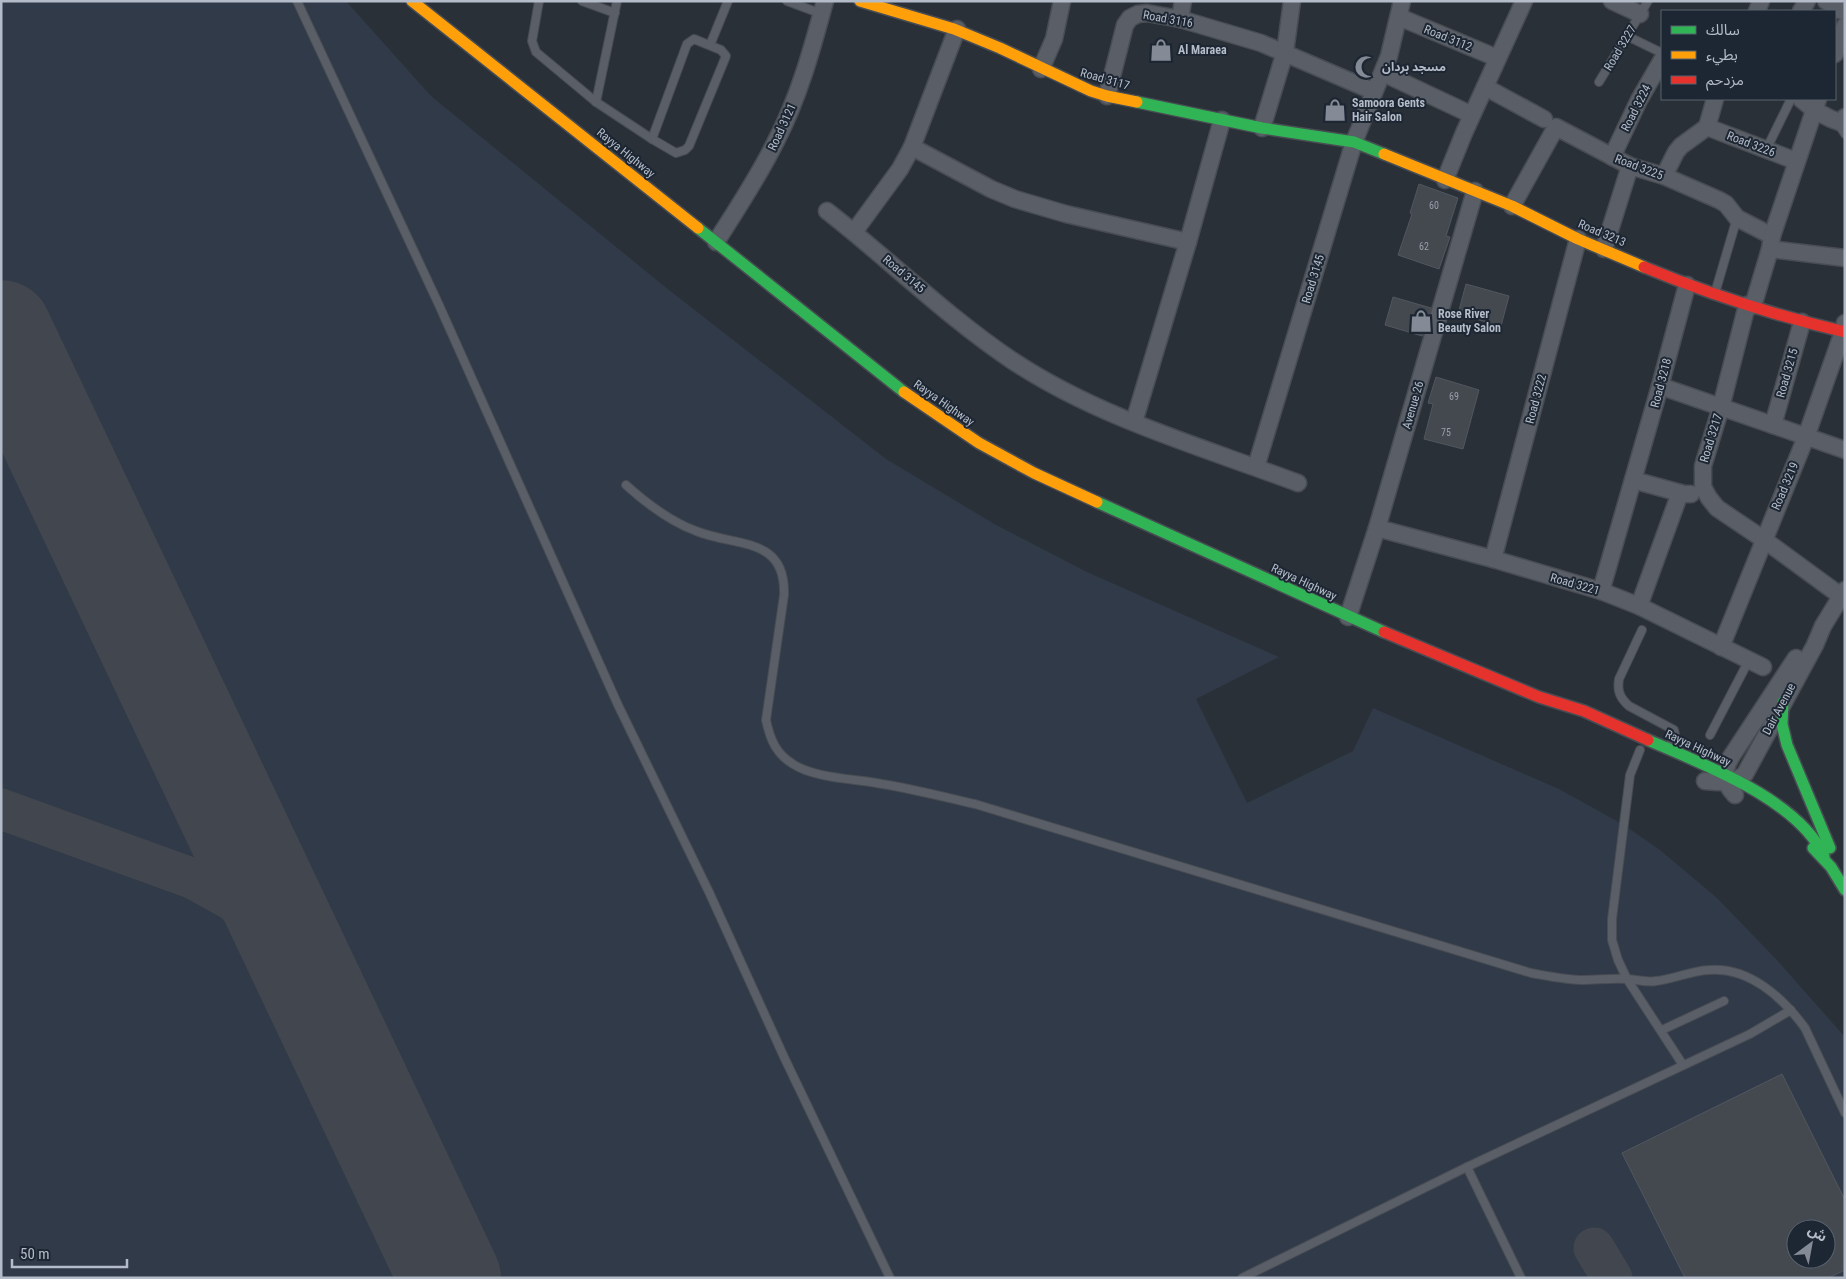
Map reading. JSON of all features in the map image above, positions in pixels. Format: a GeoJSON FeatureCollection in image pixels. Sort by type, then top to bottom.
{"type":"FeatureCollection","features":[{"type":"Feature","properties":{"kind":"main road","name":"Rayya Highway"},"geometry":{"type":"LineString","coordinates":[[412,1],[904,391],[979,444],[1034,473],[1348,617],[1539,697],[1571,706],[1668,749],[1734,787],[1762,794],[1794,819],[1818,843],[1845,890]]}},
{"type":"Feature","properties":{"kind":"main road","name":"Road 3117"},"geometry":{"type":"LineString","coordinates":[[860,1],[925,18],[957,29],[1081,88],[1107,96],[1262,128],[1354,142]]}},
{"type":"Feature","properties":{"kind":"main road","name":"Road 3213"},"geometry":{"type":"LineString","coordinates":[[1354,142],[1512,206],[1578,239],[1687,285],[1802,322],[1844,329]]}},
{"type":"Feature","properties":{"kind":"main road","name":"Rayya Highway"},"geometry":{"type":"LineString","coordinates":[[1539,697],[1563,712],[1636,748]]}},
{"type":"Feature","properties":{"kind":"main road"},"geometry":{"type":"LineString","coordinates":[[1782,702],[1782,724],[1786,740],[1831,850],[1836,874]]}},
{"type":"Feature","properties":{"kind":"main road","name":"Rayya Highway"},"geometry":{"type":"LineString","coordinates":[[1771,815],[1824,856]]}},
{"type":"Feature","properties":{"kind":"street"},"geometry":{"type":"LineString","coordinates":[[1041,69],[1054,39],[1062,1]]}},
{"type":"Feature","properties":{"kind":"street"},"geometry":{"type":"LineString","coordinates":[[1180,19],[1184,1]]}},
{"type":"Feature","properties":{"kind":"street"},"geometry":{"type":"LineString","coordinates":[[1262,128],[1284,52],[1292,1]]}},
{"type":"Feature","properties":{"kind":"street"},"geometry":{"type":"LineString","coordinates":[[1373,91],[1383,73],[1402,1]]}},
{"type":"Feature","properties":{"kind":"street"},"geometry":{"type":"LineString","coordinates":[[1446,180],[1472,115],[1524,1]]}},
{"type":"Feature","properties":{"kind":"street","name":"Road 3227"},"geometry":{"type":"LineString","coordinates":[[1612,1],[1644,8]]}},
{"type":"Feature","properties":{"kind":"street"},"geometry":{"type":"LineString","coordinates":[[1829,2],[1834,8],[1845,12]]}},
{"type":"Feature","properties":{"kind":"street","name":"Road 3121"},"geometry":{"type":"LineString","coordinates":[[716,242],[752,186],[777,140],[798,93],[824,8]]}},
{"type":"Feature","properties":{"kind":"street","name":"Road 3116"},"geometry":{"type":"LineString","coordinates":[[1107,96],[1125,25],[1130,18],[1138,14],[1147,13],[1180,19],[1261,43],[1373,91]]}},
{"type":"Feature","properties":{"kind":"street","name":"Road 3112"},"geometry":{"type":"LineString","coordinates":[[1399,17],[1497,58]]}},
{"type":"Feature","properties":{"kind":"street"},"geometry":{"type":"LineString","coordinates":[[1836,51],[1845,26]]}},
{"type":"Feature","properties":{"kind":"street"},"geometry":{"type":"LineString","coordinates":[[854,232],[900,169],[912,147],[957,29]]}},
{"type":"Feature","properties":{"kind":"street","name":"Road 3224"},"geometry":{"type":"LineString","coordinates":[[1612,157],[1639,100],[1661,62]]}},
{"type":"Feature","properties":{"kind":"street"},"geometry":{"type":"LineString","coordinates":[[1383,73],[1472,115]]}},
{"type":"Feature","properties":{"kind":"street"},"geometry":{"type":"LineString","coordinates":[[1485,87],[1544,119]]}},
{"type":"Feature","properties":{"kind":"street","name":"Road 3145"},"geometry":{"type":"LineString","coordinates":[[1256,467],[1354,142],[1373,91]]}},
{"type":"Feature","properties":{"kind":"street"},"geometry":{"type":"LineString","coordinates":[[1664,176],[1681,146],[1707,128],[1715,100]]}},
{"type":"Feature","properties":{"kind":"street"},"geometry":{"type":"LineString","coordinates":[[1804,100],[1816,104],[1842,124]]}},
{"type":"Feature","properties":{"kind":"street","name":"Road 3217"},"geometry":{"type":"LineString","coordinates":[[1703,487],[1703,466],[1750,305],[1816,104]]}},
{"type":"Feature","properties":{"kind":"street"},"geometry":{"type":"LineString","coordinates":[[1134,422],[1222,120]]}},
{"type":"Feature","properties":{"kind":"street","name":"Road 3225"},"geometry":{"type":"LineString","coordinates":[[1512,206],[1556,127],[1630,166],[1664,176],[1719,200],[1726,204],[1737,218],[1771,243]]}},
{"type":"Feature","properties":{"kind":"street","name":"Road 3226"},"geometry":{"type":"LineString","coordinates":[[1707,128],[1796,161]]}},
{"type":"Feature","properties":{"kind":"street"},"geometry":{"type":"LineString","coordinates":[[912,147],[991,189],[1015,199],[1066,214],[1188,242]]}},
{"type":"Feature","properties":{"kind":"street"},"geometry":{"type":"LineString","coordinates":[[1604,249],[1630,166]]}},
{"type":"Feature","properties":{"kind":"street","name":"Avenue 26"},"geometry":{"type":"LineString","coordinates":[[1348,617],[1377,528],[1474,192]]}},
{"type":"Feature","properties":{"kind":"street","name":"Road 3145"},"geometry":{"type":"LineString","coordinates":[[827,211],[982,340],[1014,362],[1048,381],[1134,422],[1298,483]]}},
{"type":"Feature","properties":{"kind":"street","name":"Road 3222"},"geometry":{"type":"LineString","coordinates":[[1493,559],[1578,239]]}},
{"type":"Feature","properties":{"kind":"street"},"geometry":{"type":"LineString","coordinates":[[1771,243],[1845,258]]}},
{"type":"Feature","properties":{"kind":"street","name":"Road 3218"},"geometry":{"type":"LineString","coordinates":[[1600,591],[1660,386],[1687,285]]}},
{"type":"Feature","properties":{"kind":"street","name":"Road 3215"},"geometry":{"type":"LineString","coordinates":[[1773,425],[1802,322]]}},
{"type":"Feature","properties":{"kind":"street","name":"Road 3219"},"geometry":{"type":"LineString","coordinates":[[1721,647],[1806,436],[1844,329]]}},
{"type":"Feature","properties":{"kind":"street"},"geometry":{"type":"LineString","coordinates":[[1660,386],[1845,450]]}},
{"type":"Feature","properties":{"kind":"street"},"geometry":{"type":"LineString","coordinates":[[1633,480],[1680,493],[1691,494],[1703,487],[1708,498],[1717,508],[1843,593]]}},
{"type":"Feature","properties":{"kind":"street"},"geometry":{"type":"LineString","coordinates":[[1639,606],[1680,493]]}},
{"type":"Feature","properties":{"kind":"street","name":"Road 3221"},"geometry":{"type":"LineString","coordinates":[[1377,528],[1493,559],[1600,591],[1639,606],[1756,664]]}},
{"type":"Feature","properties":{"kind":"street","name":"Dair Avenue"},"geometry":{"type":"LineString","coordinates":[[1823,626],[1810,640],[1771,695],[1731,756],[1725,768],[1734,787],[1747,770],[1782,702],[1815,645],[1823,626],[1843,593]]}},
{"type":"Feature","properties":{"kind":"street"},"geometry":{"type":"LineString","coordinates":[[1701,779],[1734,787]]}},
{"type":"Feature","properties":{"kind":"lane"},"geometry":{"type":"LineString","coordinates":[[296,1],[439,305],[618,705],[709,892],[890,1278]]}},
{"type":"Feature","properties":{"kind":"lane"},"geometry":{"type":"LineString","coordinates":[[539,1],[532,37],[534,48],[596,102],[652,140],[676,153],[686,150],[689,146],[726,56],[721,50],[694,39],[687,44],[652,140]]}},
{"type":"Feature","properties":{"kind":"lane"},"geometry":{"type":"LineString","coordinates":[[582,1],[615,13]]}},
{"type":"Feature","properties":{"kind":"lane"},"geometry":{"type":"LineString","coordinates":[[596,102],[618,1]]}},
{"type":"Feature","properties":{"kind":"lane"},"geometry":{"type":"LineString","coordinates":[[710,45],[728,1]]}},
{"type":"Feature","properties":{"kind":"lane"},"geometry":{"type":"LineString","coordinates":[[792,2],[824,8]]}},
{"type":"Feature","properties":{"kind":"lane","name":"Road 3227"},"geometry":{"type":"LineString","coordinates":[[1599,82],[1644,8]]}},
{"type":"Feature","properties":{"kind":"lane"},"geometry":{"type":"LineString","coordinates":[[1627,36],[1661,53]]}},
{"type":"Feature","properties":{"kind":"lane"},"geometry":{"type":"LineString","coordinates":[[1766,150],[1791,100]]}},
{"type":"Feature","properties":{"kind":"lane"},"geometry":{"type":"LineString","coordinates":[[1714,295],[1737,218]]}},
{"type":"Feature","properties":{"kind":"lane"},"geometry":{"type":"LineString","coordinates":[[626,485],[647,504],[676,523],[716,538],[748,543],[759,547],[776,562],[783,578],[784,595],[766,720],[769,735],[778,752],[785,759],[802,769],[821,774],[898,786],[975,804],[1531,973],[1582,980],[1627,979],[1655,982],[1708,970],[1738,973],[1771,991],[1791,1010],[1805,1028],[1845,1113]]}},
{"type":"Feature","properties":{"kind":"lane"},"geometry":{"type":"LineString","coordinates":[[1642,630],[1619,679],[1619,694],[1629,706],[1674,730],[1675,735],[1668,749]]}},
{"type":"Feature","properties":{"kind":"lane"},"geometry":{"type":"LineString","coordinates":[[1710,735],[1756,664]]}},
{"type":"Feature","properties":{"kind":"lane"},"geometry":{"type":"LineString","coordinates":[[1636,748],[1628,789],[1612,919],[1612,940],[1627,979],[1662,1030],[1683,1065]]}},
{"type":"Feature","properties":{"kind":"lane"},"geometry":{"type":"LineString","coordinates":[[1662,1030],[1724,1001]]}},
{"type":"Feature","properties":{"kind":"lane"},"geometry":{"type":"LineString","coordinates":[[1242,1278],[1467,1167],[1750,1034],[1791,1010]]}},
{"type":"Feature","properties":{"kind":"lane"},"geometry":{"type":"LineString","coordinates":[[1467,1167],[1521,1278]]}},
{"type":"Feature","properties":{"kind":"shaded area"},"geometry":{"type":"Polygon","coordinates":[[[1,1],[346,1],[431,96],[664,286],[886,459],[996,525],[1087,572],[1279,657],[1196,699],[1247,803],[1353,751],[1373,708],[1559,789],[1624,825],[1660,850],[1716,897],[1777,960],[1845,1037],[1845,1278],[1,1278],[1,1]]]}},
{"type":"Feature","properties":{"kind":"building"},"geometry":{"type":"Polygon","coordinates":[[[1419,184],[1458,198],[1446,236],[1450,237],[1439,269],[1398,255],[1412,214],[1410,213],[1419,184]]]}},
{"type":"Feature","properties":{"kind":"building"},"geometry":{"type":"Polygon","coordinates":[[[1466,284],[1509,296],[1501,326],[1458,314],[1466,284]]]}},
{"type":"Feature","properties":{"kind":"building"},"geometry":{"type":"Polygon","coordinates":[[[1393,297],[1431,308],[1422,336],[1385,325],[1393,297]]]}},
{"type":"Feature","properties":{"kind":"building"},"geometry":{"type":"Polygon","coordinates":[[[1436,377],[1479,390],[1463,449],[1424,439],[1433,404],[1428,403],[1436,377]]]}},
{"type":"Feature","properties":{"kind":"building"},"geometry":{"type":"Polygon","coordinates":[[[1782,1074],[1845,1200],[1845,1270],[1828,1278],[1685,1278],[1622,1153],[1782,1074]]]}},
{"type":"Feature","properties":{"kind":"taxiway"},"geometry":{"type":"LineString","coordinates":[[1,809],[194,879],[230,899],[255,918],[279,942],[308,977]]}},
{"type":"Feature","properties":{"kind":"taxiway"},"geometry":{"type":"LineString","coordinates":[[1594,1248],[1612,1278]]}},
{"type":"Feature","properties":{"kind":"runway"},"geometry":{"type":"LineString","coordinates":[[1,331],[450,1278]]}},
{"type":"Feature","properties":{"kind":"traffic: fast"},"geometry":{"type":"LineString","coordinates":[[1137,102],[1262,128],[1354,142],[1384,154]]}},
{"type":"Feature","properties":{"kind":"traffic: fast"},"geometry":{"type":"LineString","coordinates":[[698,228],[904,392]]}},
{"type":"Feature","properties":{"kind":"traffic: fast"},"geometry":{"type":"LineString","coordinates":[[1097,502],[1384,632]]}},
{"type":"Feature","properties":{"kind":"traffic: fast"},"geometry":{"type":"LineString","coordinates":[[1783,702],[1782,724],[1787,745],[1830,848]]}},
{"type":"Feature","properties":{"kind":"traffic: fast"},"geometry":{"type":"LineString","coordinates":[[1648,740],[1721,772],[1771,801],[1793,817],[1811,836],[1824,856]]}},
{"type":"Feature","properties":{"kind":"traffic: fast"},"geometry":{"type":"LineString","coordinates":[[1813,848],[1831,867],[1845,890]]}},
{"type":"Feature","properties":{"kind":"traffic: slow"},"geometry":{"type":"LineString","coordinates":[[412,1],[698,228]]}},
{"type":"Feature","properties":{"kind":"traffic: slow"},"geometry":{"type":"LineString","coordinates":[[860,1],[954,29],[1000,48],[1091,91],[1137,102]]}},
{"type":"Feature","properties":{"kind":"traffic: slow"},"geometry":{"type":"LineString","coordinates":[[1384,154],[1512,206],[1578,239],[1644,267]]}},
{"type":"Feature","properties":{"kind":"traffic: slow"},"geometry":{"type":"LineString","coordinates":[[904,392],[979,443],[1034,473],[1097,502]]}},
{"type":"Feature","properties":{"kind":"traffic: jam"},"geometry":{"type":"LineString","coordinates":[[1644,267],[1743,304],[1845,332]]}},
{"type":"Feature","properties":{"kind":"traffic: jam"},"geometry":{"type":"LineString","coordinates":[[1384,632],[1539,697],[1584,711],[1648,740]]}},
{"type":"Feature","properties":{"kind":"place","name":"Al Maraea"},"geometry":{"type":"Point","coordinates":[1161,50]}},
{"type":"Feature","properties":{"kind":"place","name":"مسجد بردان"},"geometry":{"type":"Point","coordinates":[1366,67]}},
{"type":"Feature","properties":{"kind":"place","name":"Samoora Gents Hair Salon"},"geometry":{"type":"Point","coordinates":[1335,110]}},
{"type":"Feature","properties":{"kind":"place","name":"Rose River Beauty Salon"},"geometry":{"type":"Point","coordinates":[1421,321]}}]}
